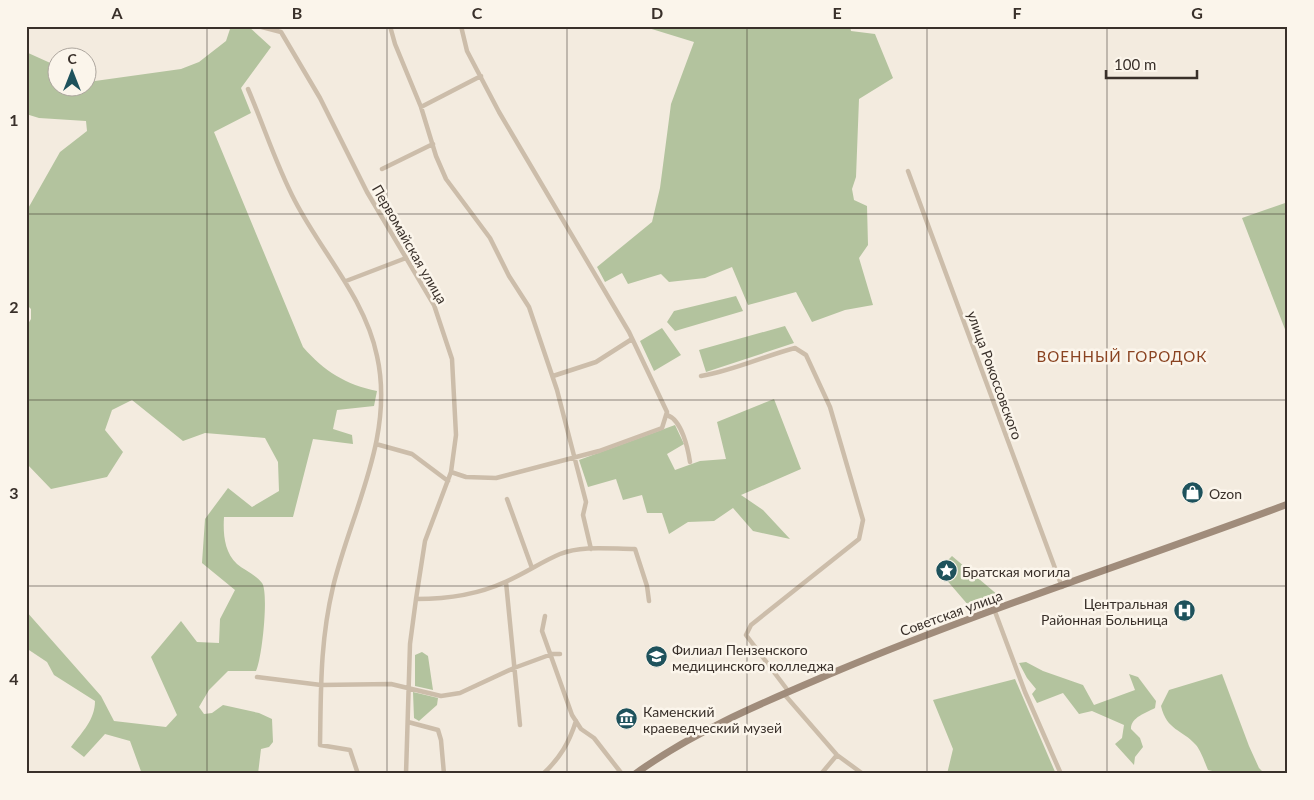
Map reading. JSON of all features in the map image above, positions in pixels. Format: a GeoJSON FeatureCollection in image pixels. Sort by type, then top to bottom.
{"type":"FeatureCollection","features":[{"type":"Feature","properties":{"kind":"main road","name":"Советская улица"},"geometry":{"type":"LineString","coordinates":[[635,774],[675,746],[708,728],[930,632],[1062,587],[1288,504]]}},
{"type":"Feature","properties":{"kind":"street"},"geometry":{"type":"LineString","coordinates":[[96,26],[123,26]]}},
{"type":"Feature","properties":{"kind":"street","name":"Первомайская улица"},"geometry":{"type":"LineString","coordinates":[[258,26],[281,32],[320,98],[367,192],[434,305],[452,359],[456,435],[451,472],[425,542],[416,599],[410,644],[406,774]]}},
{"type":"Feature","properties":{"kind":"street"},"geometry":{"type":"LineString","coordinates":[[390,26],[394,44],[421,106],[446,180],[490,238],[509,276],[529,308],[553,376],[586,502],[583,515],[590,549]]}},
{"type":"Feature","properties":{"kind":"street"},"geometry":{"type":"LineString","coordinates":[[461,26],[467,51],[499,112],[632,339],[667,415],[671,416],[681,431],[690,462]]}},
{"type":"Feature","properties":{"kind":"street"},"geometry":{"type":"LineString","coordinates":[[421,106],[481,76]]}},
{"type":"Feature","properties":{"kind":"street"},"geometry":{"type":"LineString","coordinates":[[248,89],[295,201],[329,258],[346,281],[370,330],[377,356],[381,383],[376,444],[334,585],[321,660],[320,744],[350,750],[358,774]]}},
{"type":"Feature","properties":{"kind":"street"},"geometry":{"type":"LineString","coordinates":[[382,169],[433,144]]}},
{"type":"Feature","properties":{"kind":"street","name":"улица Рокоссовского"},"geometry":{"type":"LineString","coordinates":[[908,171],[1062,587]]}},
{"type":"Feature","properties":{"kind":"street"},"geometry":{"type":"LineString","coordinates":[[346,281],[406,258]]}},
{"type":"Feature","properties":{"kind":"street"},"geometry":{"type":"LineString","coordinates":[[553,376],[596,362],[632,339]]}},
{"type":"Feature","properties":{"kind":"street"},"geometry":{"type":"LineString","coordinates":[[701,376],[718,374],[765,356],[795,348],[806,355],[830,407],[862,520],[859,539],[751,625],[746,635],[786,693],[837,756],[863,774]]}},
{"type":"Feature","properties":{"kind":"street"},"geometry":{"type":"LineString","coordinates":[[451,472],[466,477],[496,478],[574,458],[662,428],[667,415]]}},
{"type":"Feature","properties":{"kind":"street"},"geometry":{"type":"LineString","coordinates":[[376,444],[412,454],[448,481]]}},
{"type":"Feature","properties":{"kind":"street"},"geometry":{"type":"LineString","coordinates":[[507,499],[532,568]]}},
{"type":"Feature","properties":{"kind":"street"},"geometry":{"type":"LineString","coordinates":[[416,599],[462,596],[506,582],[561,554],[590,549],[635,549],[648,586],[649,601]]}},
{"type":"Feature","properties":{"kind":"street"},"geometry":{"type":"LineString","coordinates":[[506,582],[513,630],[514,668],[520,725]]}},
{"type":"Feature","properties":{"kind":"street"},"geometry":{"type":"LineString","coordinates":[[994,609],[1025,692],[1061,774]]}},
{"type":"Feature","properties":{"kind":"street"},"geometry":{"type":"LineString","coordinates":[[545,616],[542,631],[576,721],[581,729],[594,738],[622,774]]}},
{"type":"Feature","properties":{"kind":"street"},"geometry":{"type":"LineString","coordinates":[[257,678],[321,685],[391,684],[441,696],[460,693],[514,668],[552,654],[560,654]]}},
{"type":"Feature","properties":{"kind":"street"},"geometry":{"type":"LineString","coordinates":[[543,774],[558,759],[569,743],[576,721]]}},
{"type":"Feature","properties":{"kind":"street"},"geometry":{"type":"LineString","coordinates":[[408,722],[438,730],[441,740],[444,774]]}},
{"type":"Feature","properties":{"kind":"street"},"geometry":{"type":"LineString","coordinates":[[821,774],[837,756]]}},
{"type":"Feature","properties":{"kind":"green space"},"geometry":{"type":"Polygon","coordinates":[[[231,26],[248,26],[271,47],[241,88],[251,113],[214,132],[303,347],[336,376],[355,385],[377,391],[374,406],[337,410],[333,429],[352,435],[353,444],[313,439],[293,517],[224,517],[224,536],[229,554],[237,564],[262,583],[264,589],[265,612],[262,641],[256,671],[228,671],[209,690],[199,707],[204,714],[212,713],[223,705],[259,713],[272,719],[273,742],[269,747],[261,749],[258,774],[142,774],[130,741],[105,734],[84,757],[71,747],[90,720],[95,701],[54,675],[47,662],[26,648],[26,611],[101,696],[114,721],[166,727],[177,715],[151,657],[181,621],[197,642],[219,643],[220,619],[235,590],[202,563],[205,519],[228,488],[252,507],[279,491],[278,462],[265,438],[205,433],[183,441],[132,400],[112,410],[105,430],[123,452],[107,477],[51,489],[26,463],[26,327],[31,319],[31,309],[26,304],[26,212],[60,152],[87,131],[86,121],[39,118],[26,114],[26,52],[48,62],[48,98],[98,98],[98,81],[181,69],[199,62],[226,41],[231,26]]]}},
{"type":"Feature","properties":{"kind":"green space"},"geometry":{"type":"Polygon","coordinates":[[[642,26],[850,26],[851,31],[875,34],[893,78],[859,99],[856,177],[852,189],[854,200],[867,206],[868,245],[859,258],[873,305],[845,310],[812,322],[796,292],[748,305],[732,267],[705,278],[669,282],[661,274],[628,284],[622,273],[605,282],[597,267],[652,222],[660,188],[671,104],[694,42],[642,26]]]}},
{"type":"Feature","properties":{"kind":"green space"},"geometry":{"type":"Polygon","coordinates":[[[1288,202],[1288,337],[1242,218],[1288,202]]]}},
{"type":"Feature","properties":{"kind":"green space"},"geometry":{"type":"Polygon","coordinates":[[[736,296],[743,311],[675,331],[667,322],[674,311],[736,296]]]}},
{"type":"Feature","properties":{"kind":"green space"},"geometry":{"type":"Polygon","coordinates":[[[785,326],[794,343],[706,372],[699,350],[785,326]]]}},
{"type":"Feature","properties":{"kind":"green space"},"geometry":{"type":"Polygon","coordinates":[[[662,328],[681,355],[654,371],[640,341],[662,328]]]}},
{"type":"Feature","properties":{"kind":"green space"},"geometry":{"type":"Polygon","coordinates":[[[774,399],[801,469],[741,495],[763,510],[790,539],[753,531],[733,508],[714,521],[688,522],[669,534],[662,513],[647,513],[642,495],[623,500],[616,479],[588,487],[579,460],[675,425],[684,444],[667,454],[675,470],[700,461],[726,459],[717,422],[774,399]]]}},
{"type":"Feature","properties":{"kind":"green space"},"geometry":{"type":"Polygon","coordinates":[[[952,556],[999,596],[969,606],[938,570],[952,556]]]}},
{"type":"Feature","properties":{"kind":"green space"},"geometry":{"type":"Polygon","coordinates":[[[422,652],[428,656],[433,690],[415,686],[415,655],[422,652]]]}},
{"type":"Feature","properties":{"kind":"green space"},"geometry":{"type":"Polygon","coordinates":[[[1026,662],[1043,671],[1083,685],[1094,705],[1135,690],[1129,674],[1138,677],[1156,701],[1155,708],[1133,721],[1131,729],[1140,738],[1143,747],[1135,757],[1134,765],[1115,744],[1122,738],[1124,725],[1092,711],[1079,714],[1063,693],[1037,703],[1032,694],[1036,689],[1027,678],[1019,663],[1026,662]]]}},
{"type":"Feature","properties":{"kind":"green space"},"geometry":{"type":"Polygon","coordinates":[[[1222,674],[1249,746],[1259,768],[1265,774],[1225,774],[1208,770],[1196,745],[1171,725],[1164,714],[1161,706],[1169,690],[1222,674]]]}},
{"type":"Feature","properties":{"kind":"green space"},"geometry":{"type":"Polygon","coordinates":[[[1015,679],[1056,774],[947,774],[953,749],[933,700],[1015,679]]]}},
{"type":"Feature","properties":{"kind":"green space"},"geometry":{"type":"Polygon","coordinates":[[[413,692],[438,698],[437,705],[419,721],[414,718],[413,692]]]}},
{"type":"Feature","properties":{"kind":"place","name":"Ozon"},"geometry":{"type":"Point","coordinates":[1193,493]}},
{"type":"Feature","properties":{"kind":"place","name":"Братская могила"},"geometry":{"type":"Point","coordinates":[946,571]}},
{"type":"Feature","properties":{"kind":"place","name":"Центральная Районная Больница"},"geometry":{"type":"Point","coordinates":[1184,611]}},
{"type":"Feature","properties":{"kind":"place","name":"Филиал Пензенского медицинского колледжа"},"geometry":{"type":"Point","coordinates":[656,657]}},
{"type":"Feature","properties":{"kind":"place","name":"Каменский краеведческий музей"},"geometry":{"type":"Point","coordinates":[627,719]}},
{"type":"Feature","properties":{"kind":"district","name":"ВОЕННЫЙ ГОРОДОК"},"geometry":{"type":"Point","coordinates":[1122,356]}}]}
